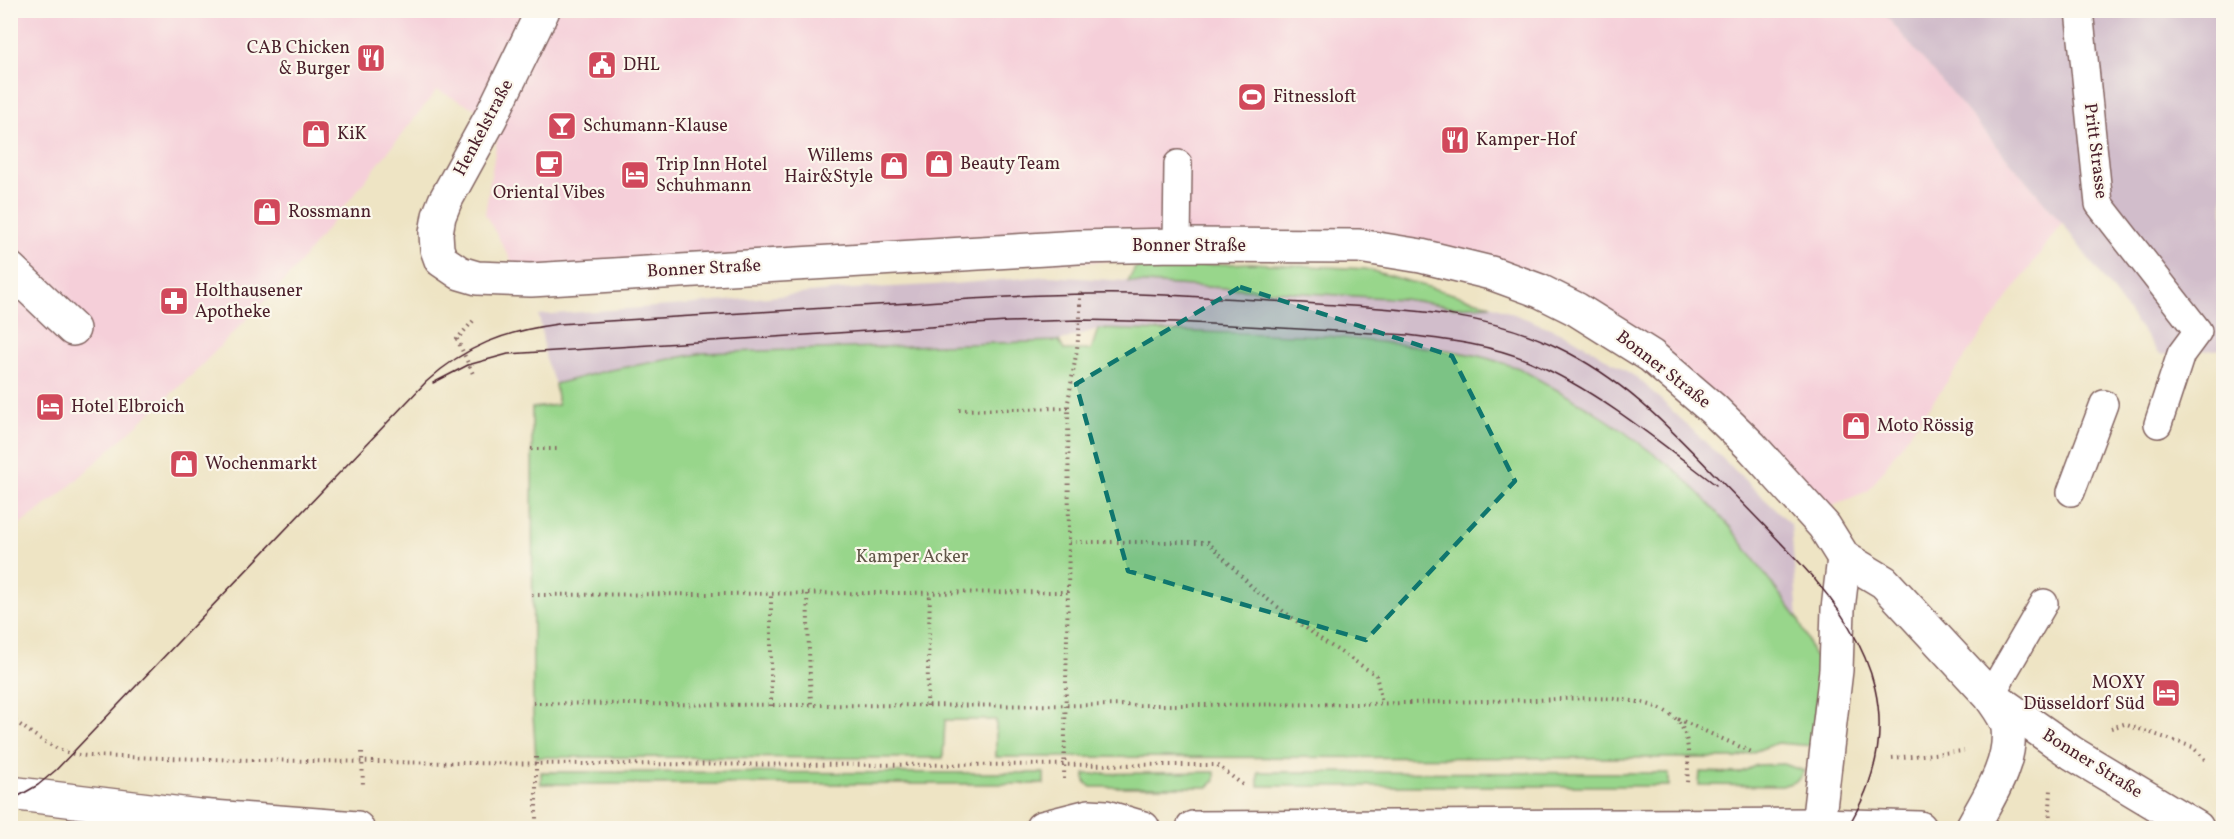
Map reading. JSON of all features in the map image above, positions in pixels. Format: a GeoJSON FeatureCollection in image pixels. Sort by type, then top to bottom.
{"type":"FeatureCollection","features":[{"type":"Feature","properties":{"kind":"street","name":"Henkelstraße"},"geometry":{"type":"LineString","coordinates":[[437,249],[439,216],[491,117],[543,10]]}},
{"type":"Feature","properties":{"kind":"street","name":"Bonner Straße"},"geometry":{"type":"LineString","coordinates":[[437,249],[441,260],[460,273],[477,278],[503,280],[1078,247],[1359,246],[1421,256],[1491,273],[1540,291],[1585,315],[1651,356],[1713,409],[1752,447],[1824,526],[1844,558],[1884,582],[1990,696],[2001,711],[2008,727],[2006,760],[1972,828]]}},
{"type":"Feature","properties":{"kind":"street"},"geometry":{"type":"LineString","coordinates":[[10,269],[73,329]]}},
{"type":"Feature","properties":{"kind":"street"},"geometry":{"type":"LineString","coordinates":[[1818,825],[1836,670],[1838,609],[1844,558]]}},
{"type":"Feature","properties":{"kind":"street","name":"Bonner Straße"},"geometry":{"type":"LineString","coordinates":[[1990,696],[2072,753],[2197,828]]}},
{"type":"Feature","properties":{"kind":"street"},"geometry":{"type":"LineString","coordinates":[[10,793],[198,816],[357,828]]}},
{"type":"Feature","properties":{"kind":"street"},"geometry":{"type":"LineString","coordinates":[[1053,825],[1089,816],[1106,817],[1143,828]]}},
{"type":"Feature","properties":{"kind":"street"},"geometry":{"type":"LineString","coordinates":[[1193,828],[1818,825],[1920,828]]}},
{"type":"Feature","properties":{"kind":"lane","name":"Pritt Strasse"},"geometry":{"type":"LineString","coordinates":[[2079,10],[2099,204],[2198,331],[2181,354],[2158,424]]}},
{"type":"Feature","properties":{"kind":"lane"},"geometry":{"type":"LineString","coordinates":[[1177,245],[1178,164]]}},
{"type":"Feature","properties":{"kind":"lane"},"geometry":{"type":"LineString","coordinates":[[2071,492],[2104,404]]}},
{"type":"Feature","properties":{"kind":"lane"},"geometry":{"type":"LineString","coordinates":[[1990,696],[2044,603]]}},
{"type":"Feature","properties":{"kind":"path"},"geometry":{"type":"LineString","coordinates":[[1053,825],[1064,765],[1069,542],[1068,408],[1080,320],[1078,247]]}},
{"type":"Feature","properties":{"kind":"path"},"geometry":{"type":"LineString","coordinates":[[474,376],[457,339],[490,304],[503,280]]}},
{"type":"Feature","properties":{"kind":"path"},"geometry":{"type":"LineString","coordinates":[[959,410],[1068,408]]}},
{"type":"Feature","properties":{"kind":"path"},"geometry":{"type":"LineString","coordinates":[[531,449],[559,449]]}},
{"type":"Feature","properties":{"kind":"path"},"geometry":{"type":"LineString","coordinates":[[1069,542],[1208,542],[1255,590],[1322,640],[1376,675],[1382,703]]}},
{"type":"Feature","properties":{"kind":"path"},"geometry":{"type":"LineString","coordinates":[[532,595],[1068,592]]}},
{"type":"Feature","properties":{"kind":"path"},"geometry":{"type":"LineString","coordinates":[[927,706],[930,593]]}},
{"type":"Feature","properties":{"kind":"path"},"geometry":{"type":"LineString","coordinates":[[771,594],[771,706]]}},
{"type":"Feature","properties":{"kind":"path"},"geometry":{"type":"LineString","coordinates":[[807,594],[812,706]]}},
{"type":"Feature","properties":{"kind":"path"},"geometry":{"type":"LineString","coordinates":[[533,703],[1066,706],[1628,700],[1656,707],[1754,753]]}},
{"type":"Feature","properties":{"kind":"path"},"geometry":{"type":"LineString","coordinates":[[10,718],[57,750],[71,755],[536,763],[1217,765],[1232,777]]}},
{"type":"Feature","properties":{"kind":"path"},"geometry":{"type":"LineString","coordinates":[[1677,718],[1687,738],[1685,826]]}},
{"type":"Feature","properties":{"kind":"path","name":"Bonner Straße"},"geometry":{"type":"LineString","coordinates":[[2103,730],[2124,724],[2193,747],[2207,762]]}},
{"type":"Feature","properties":{"kind":"path"},"geometry":{"type":"LineString","coordinates":[[1892,758],[1971,750]]}},
{"type":"Feature","properties":{"kind":"path"},"geometry":{"type":"LineString","coordinates":[[362,752],[363,796]]}},
{"type":"Feature","properties":{"kind":"path"},"geometry":{"type":"LineString","coordinates":[[536,757],[536,828]]}},
{"type":"Feature","properties":{"kind":"path","name":"Bonner Straße"},"geometry":{"type":"LineString","coordinates":[[2049,828],[2051,782]]}},
{"type":"Feature","properties":{"kind":"highlighted area"},"geometry":{"type":"Polygon","coordinates":[[[1240,287],[1452,356],[1515,481],[1366,640],[1128,571],[1076,384],[1240,287]]]}},
{"type":"Feature","properties":{"kind":"shaded area"},"geometry":{"type":"Polygon","coordinates":[[[11,11],[1882,11],[2062,223],[1868,491],[1826,508],[1655,353],[1433,253],[520,276],[485,214],[500,121],[437,90],[290,275],[194,373],[60,495],[11,531],[11,11]]]}},
{"type":"Feature","properties":{"kind":"shaded area"},"geometry":{"type":"Polygon","coordinates":[[[1882,11],[2223,11],[2223,349],[2160,355],[2062,223],[1882,11]]]}},
{"type":"Feature","properties":{"kind":"shaded area"},"geometry":{"type":"Polygon","coordinates":[[[1049,276],[1403,299],[1454,307],[1491,305],[1570,336],[1639,379],[1791,524],[1798,619],[1731,528],[1674,469],[1619,428],[1561,393],[1448,350],[1327,336],[1098,329],[1059,341],[703,353],[605,371],[555,384],[546,361],[539,315],[684,305],[852,289],[1049,276]]]}},
{"type":"Feature","properties":{"kind":"green space"},"geometry":{"type":"Polygon","coordinates":[[[1251,263],[1366,269],[1491,305],[1454,307],[1403,299],[1128,282],[1135,268],[1251,263]]]}},
{"type":"Feature","properties":{"kind":"green space","name":"Kamper Acker"},"geometry":{"type":"Polygon","coordinates":[[[1098,329],[1327,336],[1448,350],[1483,357],[1519,368],[1592,410],[1674,469],[1701,495],[1731,528],[1798,619],[1813,655],[1822,661],[1813,746],[1777,743],[1737,758],[996,757],[996,720],[945,720],[943,758],[536,757],[533,715],[532,408],[558,405],[555,384],[605,371],[703,353],[1059,341],[1064,350],[1091,350],[1098,329]]]}},
{"type":"Feature","properties":{"kind":"green space"},"geometry":{"type":"Polygon","coordinates":[[[1784,764],[1804,771],[1797,781],[1782,786],[1699,785],[1700,772],[1739,773],[1757,765],[1784,764]]]}},
{"type":"Feature","properties":{"kind":"green space"},"geometry":{"type":"Polygon","coordinates":[[[541,772],[1044,773],[1044,784],[541,784],[541,772]]]}},
{"type":"Feature","properties":{"kind":"green space"},"geometry":{"type":"Polygon","coordinates":[[[1215,772],[1215,780],[1208,787],[1091,787],[1085,782],[1085,774],[1215,772]]]}},
{"type":"Feature","properties":{"kind":"green space"},"geometry":{"type":"Polygon","coordinates":[[[1258,772],[1669,773],[1669,786],[1258,786],[1258,772]]]}},
{"type":"Feature","properties":{"kind":"tram line"},"geometry":{"type":"LineString","coordinates":[[10,801],[38,785],[56,770],[426,382],[456,359],[487,342],[521,331],[558,324],[1015,296],[1138,294],[1410,310],[1470,319],[1529,335],[1557,347],[1580,359],[1623,388],[1661,420],[1800,563],[1826,593],[1848,624],[1864,656],[1875,688],[1879,721],[1876,756],[1866,791],[1847,828]]}},
{"type":"Feature","properties":{"kind":"tram line"},"geometry":{"type":"LineString","coordinates":[[433,383],[468,365],[508,354],[1007,322],[1080,320],[1175,322],[1408,335],[1485,347],[1515,355],[1554,373],[1626,417],[1716,485]]}},
{"type":"Feature","properties":{"kind":"place","name":"CAB Chicken & Burger"},"geometry":{"type":"Point","coordinates":[371,58]}},
{"type":"Feature","properties":{"kind":"place","name":"DHL"},"geometry":{"type":"Point","coordinates":[602,65]}},
{"type":"Feature","properties":{"kind":"place","name":"Fitnessloft"},"geometry":{"type":"Point","coordinates":[1252,97]}},
{"type":"Feature","properties":{"kind":"place","name":"Schumann-Klause"},"geometry":{"type":"Point","coordinates":[562,126]}},
{"type":"Feature","properties":{"kind":"place","name":"KiK"},"geometry":{"type":"Point","coordinates":[316,134]}},
{"type":"Feature","properties":{"kind":"place","name":"Kamper-Hof"},"geometry":{"type":"Point","coordinates":[1455,140]}},
{"type":"Feature","properties":{"kind":"place","name":"Oriental Vibes"},"geometry":{"type":"Point","coordinates":[549,164]}},
{"type":"Feature","properties":{"kind":"place","name":"Beauty Team"},"geometry":{"type":"Point","coordinates":[939,164]}},
{"type":"Feature","properties":{"kind":"place","name":"Willems Hair&Style"},"geometry":{"type":"Point","coordinates":[894,166]}},
{"type":"Feature","properties":{"kind":"place","name":"Trip Inn Hotel Schuhmann"},"geometry":{"type":"Point","coordinates":[635,175]}},
{"type":"Feature","properties":{"kind":"place","name":"Rossmann"},"geometry":{"type":"Point","coordinates":[267,212]}},
{"type":"Feature","properties":{"kind":"place","name":"Holthausener Apotheke"},"geometry":{"type":"Point","coordinates":[174,301]}},
{"type":"Feature","properties":{"kind":"place","name":"Hotel Elbroich"},"geometry":{"type":"Point","coordinates":[50,407]}},
{"type":"Feature","properties":{"kind":"place","name":"Moto Rössig"},"geometry":{"type":"Point","coordinates":[1856,426]}},
{"type":"Feature","properties":{"kind":"place","name":"Wochenmarkt"},"geometry":{"type":"Point","coordinates":[184,464]}},
{"type":"Feature","properties":{"kind":"place","name":"MOXY Düsseldorf Süd"},"geometry":{"type":"Point","coordinates":[2166,693]}}]}
